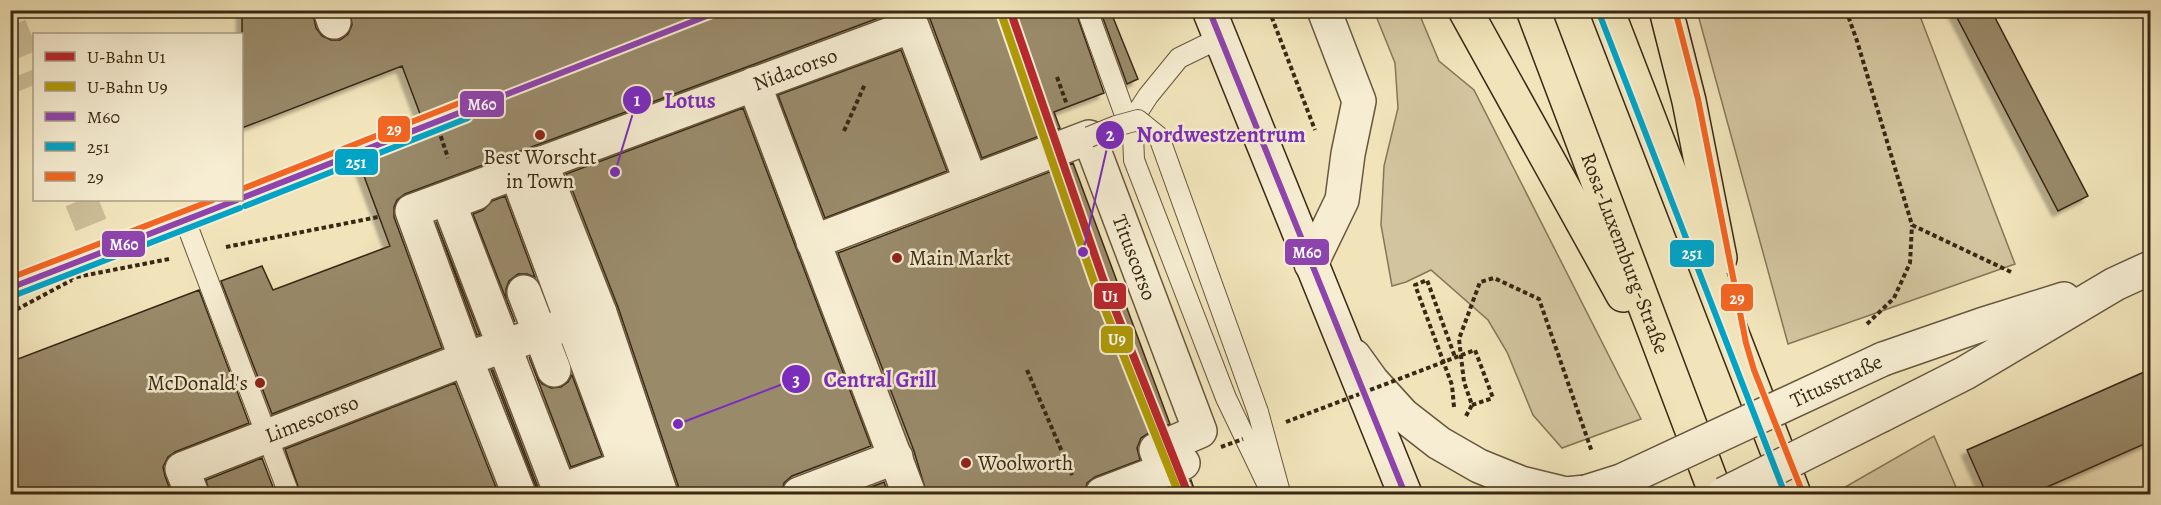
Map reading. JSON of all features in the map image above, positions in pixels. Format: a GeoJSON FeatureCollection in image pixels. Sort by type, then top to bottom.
{"type":"FeatureCollection","features":[{"type":"Feature","properties":{"kind":"highway"},"geometry":{"type":"LineString","coordinates":[[1465,10],[1680,396]]}},
{"type":"Feature","properties":{"kind":"highway","name":"Rosa-Luxemburg-Straße"},"geometry":{"type":"LineString","coordinates":[[1533,10],[1716,495]]}},
{"type":"Feature","properties":{"kind":"highway"},"geometry":{"type":"LineString","coordinates":[[1607,10],[1737,345]]}},
{"type":"Feature","properties":{"kind":"highway"},"geometry":{"type":"LineString","coordinates":[[1666,10],[1689,101],[1737,345],[1745,373],[1794,495]]}},
{"type":"Feature","properties":{"kind":"street"},"geometry":{"type":"LineString","coordinates":[[1311,264],[1342,200],[1348,154],[1359,101],[1324,10]]}},
{"type":"Feature","properties":{"kind":"street"},"geometry":{"type":"LineString","coordinates":[[1215,24],[1405,495]]}},
{"type":"Feature","properties":{"kind":"street","name":"Nidacorso"},"geometry":{"type":"LineString","coordinates":[[412,211],[530,170],[912,26],[971,182]]}},
{"type":"Feature","properties":{"kind":"street"},"geometry":{"type":"LineString","coordinates":[[759,84],[813,242],[911,495]]}},
{"type":"Feature","properties":{"kind":"street"},"geometry":{"type":"LineString","coordinates":[[759,84],[911,495]]}},
{"type":"Feature","properties":{"kind":"street"},"geometry":{"type":"LineString","coordinates":[[813,242],[1089,137]]}},
{"type":"Feature","properties":{"kind":"street","name":"Tituscorso"},"geometry":{"type":"LineString","coordinates":[[1089,137],[1200,431],[1156,450],[1173,466],[1089,489]]}},
{"type":"Feature","properties":{"kind":"street"},"geometry":{"type":"LineString","coordinates":[[530,170],[600,313],[661,495]]}},
{"type":"Feature","properties":{"kind":"street","name":"Nidacorso"},"geometry":{"type":"LineString","coordinates":[[530,170],[557,284],[631,481],[560,493],[449,203],[530,170]]}},
{"type":"Feature","properties":{"kind":"street"},"geometry":{"type":"LineString","coordinates":[[412,211],[519,495]]}},
{"type":"Feature","properties":{"kind":"street","name":"Titusstraße"},"geometry":{"type":"LineString","coordinates":[[1724,495],[1965,373],[2115,284],[2151,268]]}},
{"type":"Feature","properties":{"kind":"street"},"geometry":{"type":"LineString","coordinates":[[490,309],[557,284]]}},
{"type":"Feature","properties":{"kind":"street","name":"Titusstraße"},"geometry":{"type":"LineString","coordinates":[[1345,344],[1372,381],[1403,415],[1439,442],[1479,466],[1521,483],[1566,495],[1622,482],[1883,359],[1981,325],[2115,284]]}},
{"type":"Feature","properties":{"kind":"street"},"geometry":{"type":"LineString","coordinates":[[524,292],[554,370]]}},
{"type":"Feature","properties":{"kind":"street"},"geometry":{"type":"LineString","coordinates":[[466,359],[600,313]]}},
{"type":"Feature","properties":{"kind":"street","name":"Limescorso"},"geometry":{"type":"LineString","coordinates":[[192,495],[183,469],[466,359]]}},
{"type":"Feature","properties":{"kind":"street"},"geometry":{"type":"LineString","coordinates":[[799,495],[896,458]]}},
{"type":"Feature","properties":{"kind":"lane"},"geometry":{"type":"LineString","coordinates":[[1087,10],[1264,495]]}},
{"type":"Feature","properties":{"kind":"lane"},"geometry":{"type":"LineString","coordinates":[[1215,24],[1179,58],[1137,113],[1133,135],[1134,160],[1226,398],[1272,495]]}},
{"type":"Feature","properties":{"kind":"lane"},"geometry":{"type":"LineString","coordinates":[[1089,137],[1138,120],[1159,137],[1258,412],[1281,495]]}},
{"type":"Feature","properties":{"kind":"lane"},"geometry":{"type":"LineString","coordinates":[[185,220],[289,495]]}},
{"type":"Feature","properties":{"kind":"path"},"geometry":{"type":"LineString","coordinates":[[1269,10],[1316,132]]}},
{"type":"Feature","properties":{"kind":"path"},"geometry":{"type":"LineString","coordinates":[[1845,10],[1857,41],[1912,225],[1910,263],[1894,298],[1866,325]]}},
{"type":"Feature","properties":{"kind":"path"},"geometry":{"type":"LineString","coordinates":[[844,131],[866,80]]}},
{"type":"Feature","properties":{"kind":"path"},"geometry":{"type":"LineString","coordinates":[[219,249],[412,211]]}},
{"type":"Feature","properties":{"kind":"path"},"geometry":{"type":"LineString","coordinates":[[1912,225],[2011,272]]}},
{"type":"Feature","properties":{"kind":"path"},"geometry":{"type":"LineString","coordinates":[[10,290],[172,258]]}},
{"type":"Feature","properties":{"kind":"path"},"geometry":{"type":"LineString","coordinates":[[10,313],[78,277]]}},
{"type":"Feature","properties":{"kind":"path"},"geometry":{"type":"LineString","coordinates":[[1472,405],[1464,382],[1459,339],[1480,282],[1494,278],[1539,299],[1593,457]]}},
{"type":"Feature","properties":{"kind":"path"},"geometry":{"type":"LineString","coordinates":[[1452,385],[1415,285],[1426,280],[1455,357]]}},
{"type":"Feature","properties":{"kind":"path"},"geometry":{"type":"LineString","coordinates":[[1277,426],[1474,350],[1493,398],[1472,405],[1462,423]]}},
{"type":"Feature","properties":{"kind":"path"},"geometry":{"type":"LineString","coordinates":[[1027,370],[1089,489]]}},
{"type":"Feature","properties":{"kind":"path"},"geometry":{"type":"LineString","coordinates":[[1034,397],[1042,394]]}},
{"type":"Feature","properties":{"kind":"path"},"geometry":{"type":"LineString","coordinates":[[1221,447],[1244,438]]}},
{"type":"Feature","properties":{"kind":"shaded area"},"geometry":{"type":"Polygon","coordinates":[[[1374,11],[1418,11],[1439,61],[1474,90],[1641,419],[1562,448],[1533,415],[1507,352],[1488,320],[1431,270],[1392,286],[1381,225],[1384,166],[1398,108],[1395,63],[1374,11]]]}},
{"type":"Feature","properties":{"kind":"shaded area"},"geometry":{"type":"Polygon","coordinates":[[[1697,11],[1918,11],[2015,264],[1788,344],[1697,11]]]}},
{"type":"Feature","properties":{"kind":"shaded area"},"geometry":{"type":"Polygon","coordinates":[[[1934,436],[1959,494],[1833,494],[1934,436]]]}},
{"type":"Feature","properties":{"kind":"building"},"geometry":{"type":"Polygon","coordinates":[[[242,10],[312,10],[316,28],[322,36],[331,40],[340,40],[348,34],[352,25],[350,10],[900,10],[405,194],[397,200],[394,217],[442,348],[272,414],[221,281],[262,266],[273,290],[390,246],[358,160],[428,135],[402,66],[243,128],[242,10]]]}},
{"type":"Feature","properties":{"kind":"building"},"geometry":{"type":"Polygon","coordinates":[[[922,10],[1075,10],[1104,93],[1054,112],[1060,128],[982,158],[930,19],[922,10]]]}},
{"type":"Feature","properties":{"kind":"building"},"geometry":{"type":"Polygon","coordinates":[[[1100,10],[1110,10],[1138,79],[1127,84],[1100,10]]]}},
{"type":"Feature","properties":{"kind":"building"},"geometry":{"type":"Polygon","coordinates":[[[1953,10],[1991,10],[2088,196],[2058,211],[1953,10]]]}},
{"type":"Feature","properties":{"kind":"building"},"geometry":{"type":"Polygon","coordinates":[[[901,50],[947,171],[825,218],[778,95],[901,50]]]}},
{"type":"Feature","properties":{"kind":"building"},"geometry":{"type":"Polygon","coordinates":[[[743,108],[871,446],[792,476],[784,483],[781,495],[679,495],[679,488],[618,307],[566,174],[743,108]]]}},
{"type":"Feature","properties":{"kind":"building"},"geometry":{"type":"Polygon","coordinates":[[[1073,163],[1170,424],[1141,438],[1137,448],[1140,460],[1095,477],[1087,483],[1084,495],[927,495],[914,451],[838,253],[1073,163]]]}},
{"type":"Feature","properties":{"kind":"building"},"geometry":{"type":"Polygon","coordinates":[[[505,196],[535,277],[518,274],[509,281],[506,298],[515,322],[473,214],[483,210],[492,201],[505,196]]]}},
{"type":"Feature","properties":{"kind":"building"},"geometry":{"type":"Polygon","coordinates":[[[436,222],[480,335],[477,335],[436,222]]]}},
{"type":"Feature","properties":{"kind":"building"},"geometry":{"type":"Polygon","coordinates":[[[199,290],[249,423],[175,452],[168,457],[163,467],[172,495],[10,495],[10,362],[199,290]]]}},
{"type":"Feature","properties":{"kind":"building"},"geometry":{"type":"Polygon","coordinates":[[[529,357],[537,377],[542,384],[551,388],[561,387],[572,375],[602,456],[571,467],[529,357]]]}},
{"type":"Feature","properties":{"kind":"building"},"geometry":{"type":"Polygon","coordinates":[[[2151,369],[2151,441],[2029,495],[1987,495],[1967,450],[2151,369]]]}},
{"type":"Feature","properties":{"kind":"building"},"geometry":{"type":"Polygon","coordinates":[[[491,370],[493,370],[541,495],[537,495],[536,487],[491,370]]]}},
{"type":"Feature","properties":{"kind":"building"},"geometry":{"type":"Polygon","coordinates":[[[455,383],[499,495],[301,495],[285,449],[455,383]]]}},
{"type":"Feature","properties":{"kind":"building"},"geometry":{"type":"Polygon","coordinates":[[[262,458],[276,495],[210,495],[206,480],[262,458]]]}},
{"type":"Feature","properties":{"kind":"building"},"geometry":{"type":"Polygon","coordinates":[[[1190,481],[1196,495],[1153,495],[1190,481]]]}},
{"type":"Feature","properties":{"kind":"building"},"geometry":{"type":"Polygon","coordinates":[[[884,482],[889,495],[850,495],[884,482]]]}},
{"type":"Feature","properties":{"kind":"tunnel"},"geometry":{"type":"LineString","coordinates":[[10,26],[33,83]]}},
{"type":"Feature","properties":{"kind":"tunnel"},"geometry":{"type":"LineString","coordinates":[[81,201],[91,225]]}},
{"type":"Feature","properties":{"kind":"metro line","name":"U1"},"geometry":{"type":"LineString","coordinates":[[1010,10],[1103,279],[1188,494]]}},
{"type":"Feature","properties":{"kind":"metro line","name":"U9"},"geometry":{"type":"LineString","coordinates":[[1001,13],[1094,282],[1179,494]]}},
{"type":"Feature","properties":{"kind":"transit line","name":"M60"},"geometry":{"type":"LineString","coordinates":[[243,198],[722,10]]}},
{"type":"Feature","properties":{"kind":"transit line","name":"M60"},"geometry":{"type":"LineString","coordinates":[[1209,10],[1405,494]]}},
{"type":"Feature","properties":{"kind":"transit line","name":"29"},"geometry":{"type":"LineString","coordinates":[[1675,10],[1698,99],[1746,343],[1754,370],[1802,491]]}},
{"type":"Feature","properties":{"kind":"transit line","name":"251"},"geometry":{"type":"LineString","coordinates":[[1599,13],[1785,494]]}},
{"type":"Feature","properties":{"kind":"transit line","name":"29"},"geometry":{"type":"LineString","coordinates":[[243,189],[462,102]]}},
{"type":"Feature","properties":{"kind":"transit line","name":"251"},"geometry":{"type":"LineString","coordinates":[[245,206],[468,118]]}},
{"type":"Feature","properties":{"kind":"transit line","name":"29"},"geometry":{"type":"LineString","coordinates":[[10,278],[210,201]]}},
{"type":"Feature","properties":{"kind":"transit line","name":"M60"},"geometry":{"type":"LineString","coordinates":[[10,288],[234,201]]}},
{"type":"Feature","properties":{"kind":"transit line","name":"251"},"geometry":{"type":"LineString","coordinates":[[13,296],[240,208]]}},
{"type":"Feature","properties":{"kind":"place","name":"Best Worscht in Town"},"geometry":{"type":"Point","coordinates":[540,135]}},
{"type":"Feature","properties":{"kind":"place","name":"Lotus"},"geometry":{"type":"Point","coordinates":[615,172]}},
{"type":"Feature","properties":{"kind":"place","name":"Nordwestzentrum"},"geometry":{"type":"Point","coordinates":[1083,252]}},
{"type":"Feature","properties":{"kind":"place","name":"Main Markt"},"geometry":{"type":"Point","coordinates":[897,258]}},
{"type":"Feature","properties":{"kind":"place","name":"McDonald's"},"geometry":{"type":"Point","coordinates":[260,383]}},
{"type":"Feature","properties":{"kind":"place","name":"Central Grill"},"geometry":{"type":"Point","coordinates":[678,424]}},
{"type":"Feature","properties":{"kind":"place","name":"Woolworth"},"geometry":{"type":"Point","coordinates":[966,463]}}]}
